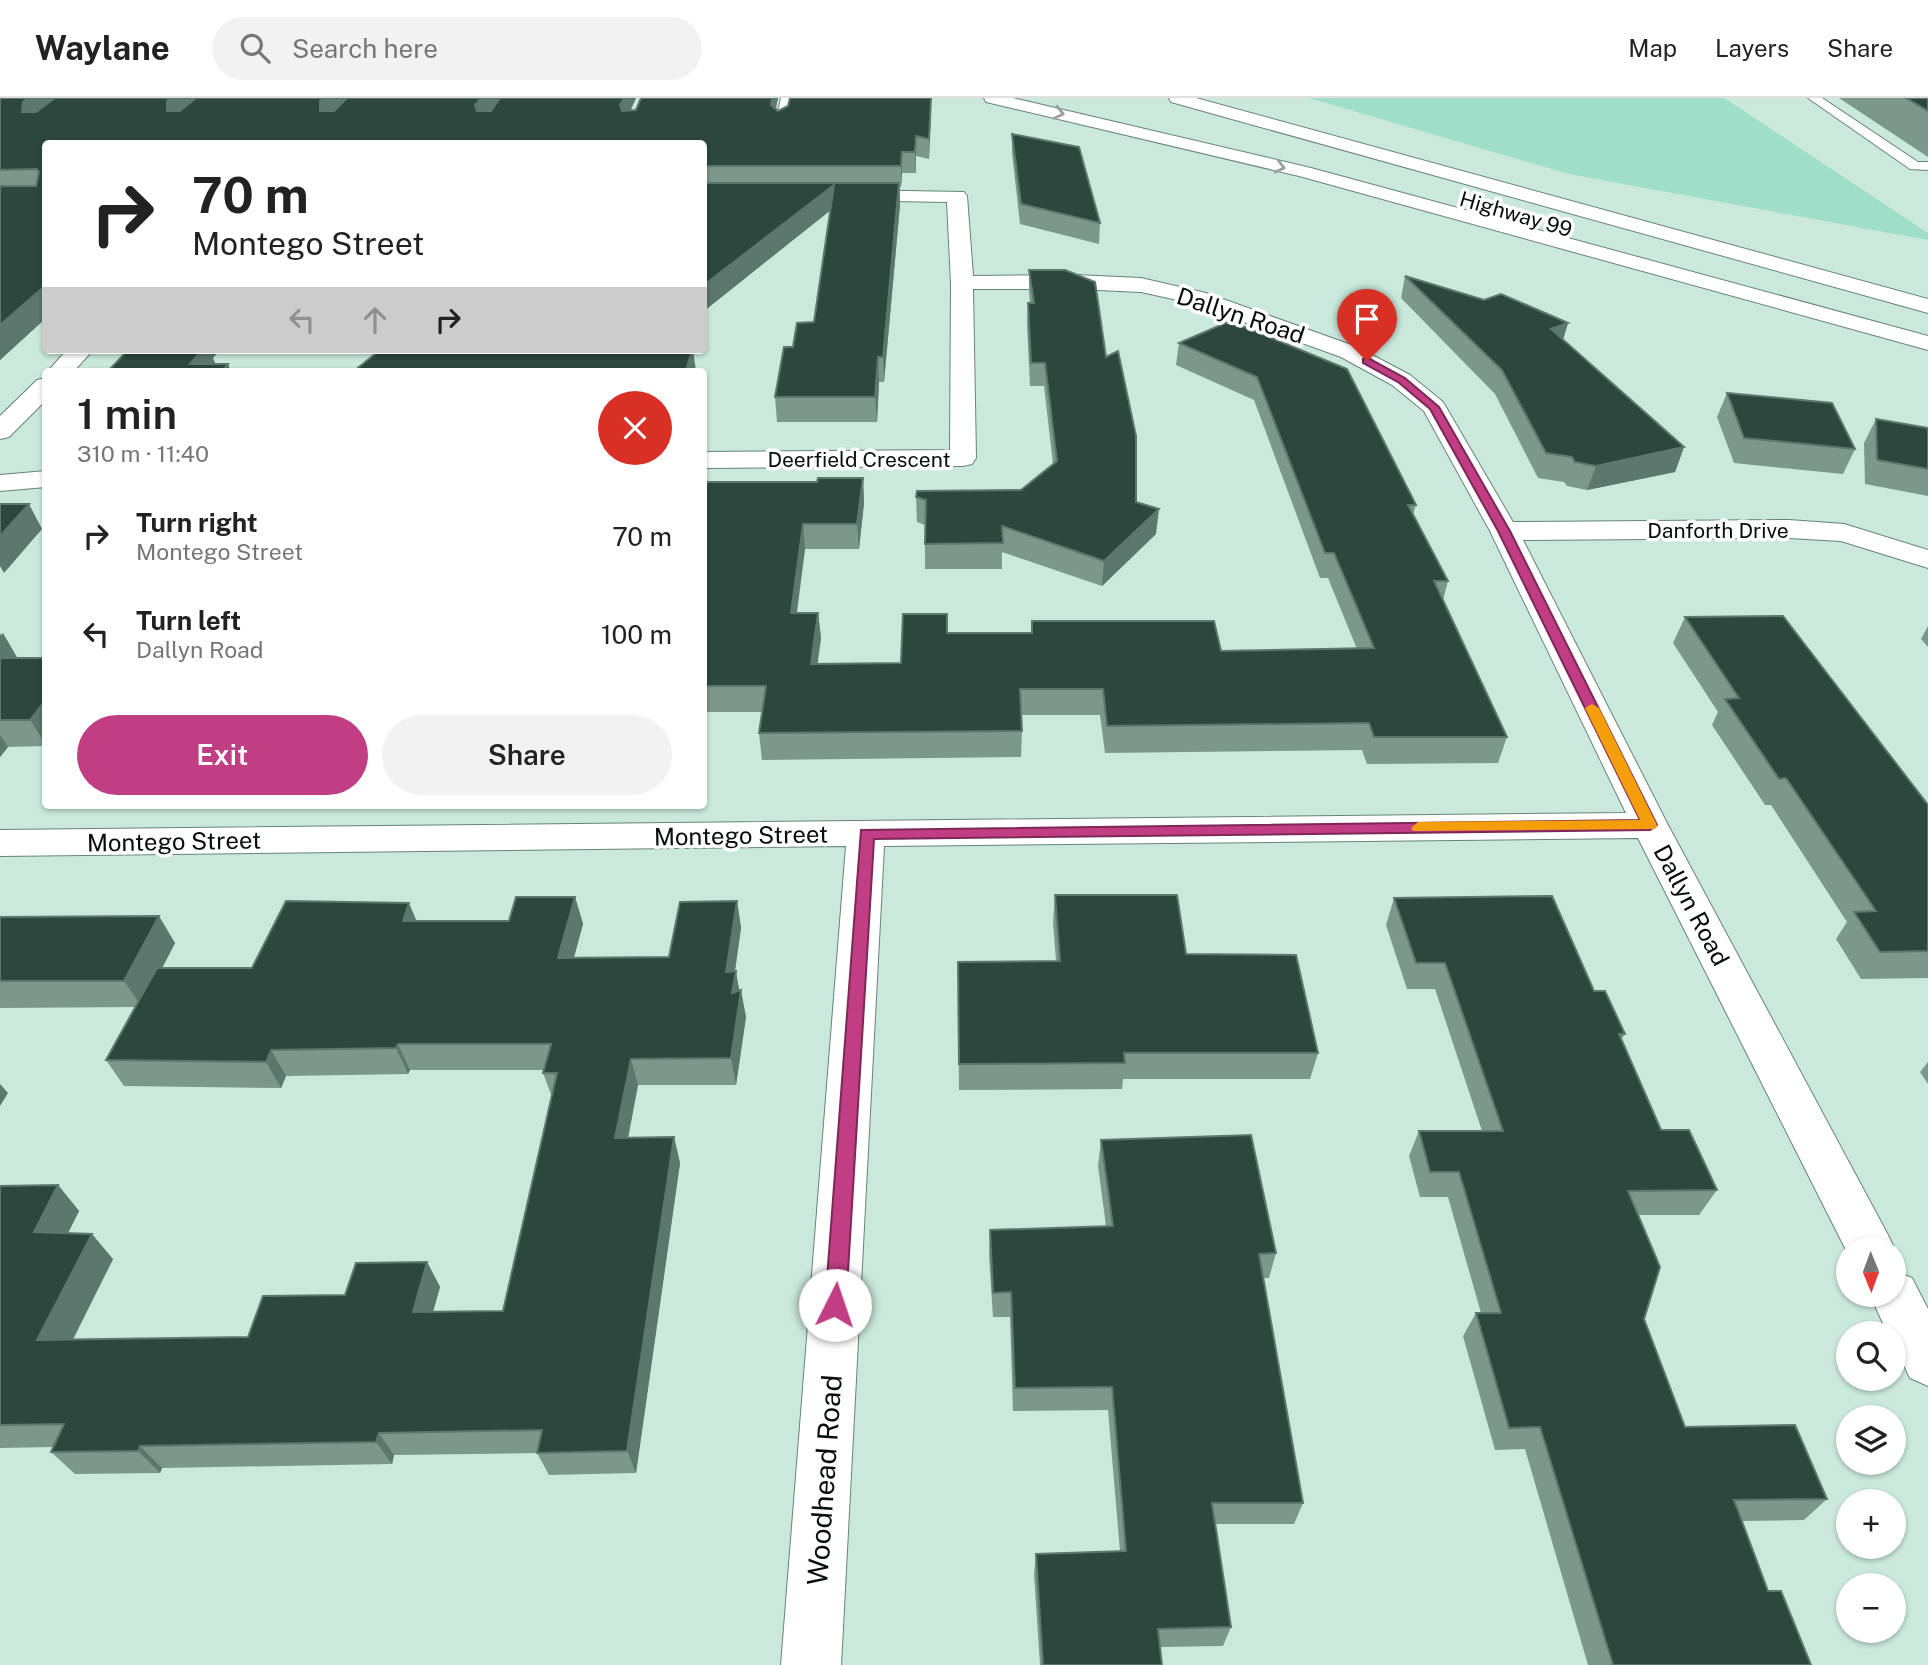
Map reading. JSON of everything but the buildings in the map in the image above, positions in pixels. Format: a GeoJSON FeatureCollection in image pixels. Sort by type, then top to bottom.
{"type":"FeatureCollection","features":[{"type":"Feature","properties":{"kind":"main road"},"geometry":{"type":"LineString","coordinates":[[992,98],[1304,173],[1928,343]]}},
{"type":"Feature","properties":{"kind":"main road"},"geometry":{"type":"LineString","coordinates":[[1233,98],[1928,305]]}},
{"type":"Feature","properties":{"kind":"main road","name":"Highway 99"},"geometry":{"type":"LineString","coordinates":[[1175,108],[1928,305]]}},
{"type":"Feature","properties":{"kind":"main road","name":"Highway 99"},"geometry":{"type":"LineString","coordinates":[[1175,108],[1928,332]]}},
{"type":"Feature","properties":{"kind":"main road","name":"Deerfield Crescent"},"geometry":{"type":"LineString","coordinates":[[707,460],[963,458],[962,283],[957,196],[824,196]]}},
{"type":"Feature","properties":{"kind":"main road","name":"Dallyn Road"},"geometry":{"type":"LineString","coordinates":[[962,283],[1076,282],[1141,285],[1198,298],[1349,352],[1401,380],[1434,407],[1504,531],[1650,825],[1864,1237]]}},
{"type":"Feature","properties":{"kind":"main road"},"geometry":{"type":"LineString","coordinates":[[63,368],[77,354]]}},
{"type":"Feature","properties":{"kind":"main road"},"geometry":{"type":"LineString","coordinates":[[0,431],[42,389]]}},
{"type":"Feature","properties":{"kind":"main road"},"geometry":{"type":"LineString","coordinates":[[0,483],[42,479]]}},
{"type":"Feature","properties":{"kind":"main road","name":"Danforth Drive"},"geometry":{"type":"LineString","coordinates":[[1504,531],[1789,528],[1844,533],[1928,559]]}},
{"type":"Feature","properties":{"kind":"main road","name":"Montego Street"},"geometry":{"type":"LineString","coordinates":[[0,843],[1650,825]]}},
{"type":"Feature","properties":{"kind":"main road","name":"Woodhead Road"},"geometry":{"type":"LineString","coordinates":[[811,1665],[866,834]]}},
{"type":"Feature","properties":{"kind":"main road"},"geometry":{"type":"LineString","coordinates":[[1901,1307],[1928,1360]]}},
{"type":"Feature","properties":{"kind":"lane"},"geometry":{"type":"LineString","coordinates":[[781,125],[787,98]]}},
{"type":"Feature","properties":{"kind":"lane"},"geometry":{"type":"LineString","coordinates":[[1814,98],[1915,166],[1928,166]]}},
{"type":"Feature","properties":{"kind":"green space"},"geometry":{"type":"Polygon","coordinates":[[[1309,98],[1724,98],[1928,233],[1928,240],[1569,174],[1309,98]]]}},
{"type":"Feature","properties":{"kind":"slow traffic"},"geometry":{"type":"LineString","coordinates":[[1418,828],[1650,825],[1592,708]]}},
{"type":"Feature","properties":{"kind":"route"},"geometry":{"type":"LineString","coordinates":[[835,1305],[866,834],[1650,825],[1504,531],[1434,407],[1401,380],[1367,361]]}}]}
